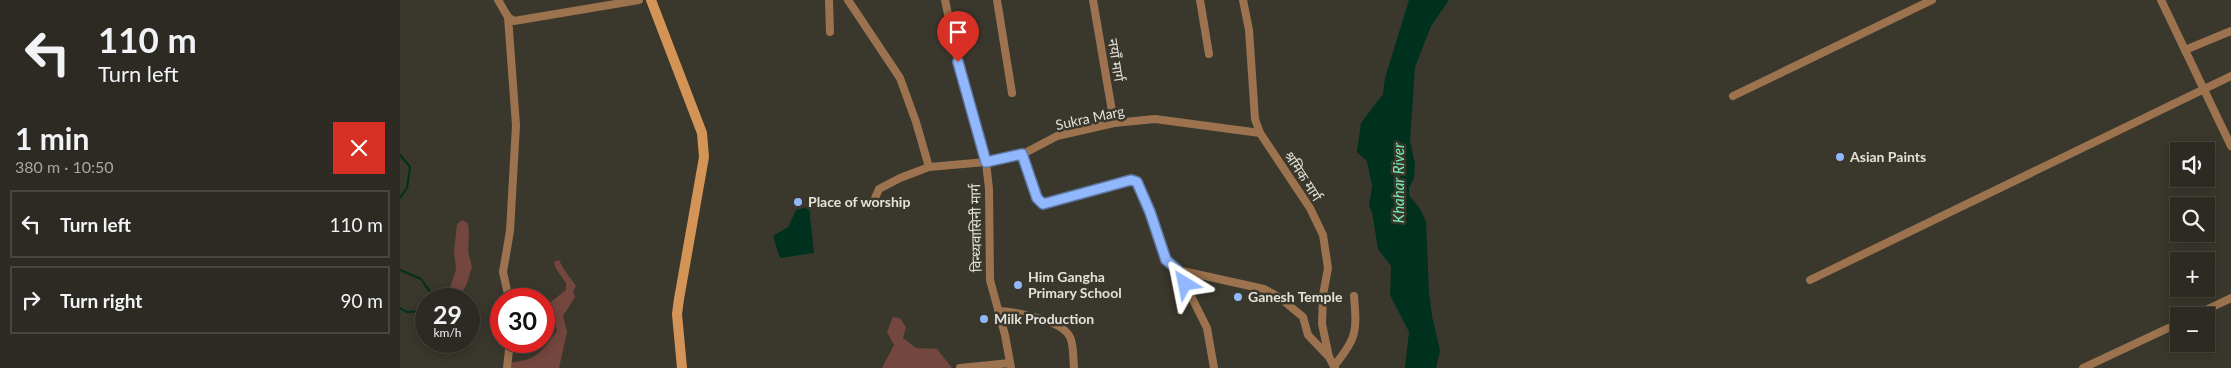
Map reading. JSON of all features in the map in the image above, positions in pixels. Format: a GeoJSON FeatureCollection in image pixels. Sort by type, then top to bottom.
{"type":"FeatureCollection","features":[{"type":"Feature","properties":{"kind":"main road"},"geometry":{"type":"LineString","coordinates":[[652,0],[656,15],[673,54],[702,133],[704,145],[694,225],[678,306],[682,368]]}},
{"type":"Feature","properties":{"kind":"street"},"geometry":{"type":"LineString","coordinates":[[498,0],[508,17],[514,21],[639,0]]}},
{"type":"Feature","properties":{"kind":"street"},"geometry":{"type":"LineString","coordinates":[[829,0],[830,32]]}},
{"type":"Feature","properties":{"kind":"street"},"geometry":{"type":"LineString","coordinates":[[848,0],[900,78],[916,122],[929,167]]}},
{"type":"Feature","properties":{"kind":"street","name":"विन्ध्यवासिनी मार्ग"},"geometry":{"type":"LineString","coordinates":[[945,0],[958,62],[986,162],[989,188],[990,280],[1005,335],[1010,365]]}},
{"type":"Feature","properties":{"kind":"street"},"geometry":{"type":"LineString","coordinates":[[997,0],[1012,93]]}},
{"type":"Feature","properties":{"kind":"street","name":"नयाँ मार्ग"},"geometry":{"type":"LineString","coordinates":[[1093,0],[1114,123]]}},
{"type":"Feature","properties":{"kind":"street"},"geometry":{"type":"LineString","coordinates":[[1200,0],[1209,54]]}},
{"type":"Feature","properties":{"kind":"street","name":"श्रमिक मार्ग"},"geometry":{"type":"LineString","coordinates":[[1243,0],[1249,30],[1255,119],[1260,134],[1310,208],[1323,235],[1328,268],[1323,296],[1322,324],[1329,357],[1334,367]]}},
{"type":"Feature","properties":{"kind":"street"},"geometry":{"type":"LineString","coordinates":[[1733,96],[1932,0]]}},
{"type":"Feature","properties":{"kind":"street"},"geometry":{"type":"LineString","coordinates":[[2161,0],[2231,146]]}},
{"type":"Feature","properties":{"kind":"street"},"geometry":{"type":"LineString","coordinates":[[507,288],[503,272],[510,231],[516,124],[508,17]]}},
{"type":"Feature","properties":{"kind":"street"},"geometry":{"type":"LineString","coordinates":[[2185,50],[2231,31]]}},
{"type":"Feature","properties":{"kind":"street"},"geometry":{"type":"LineString","coordinates":[[1810,280],[2231,76]]}},
{"type":"Feature","properties":{"kind":"street","name":"Sukra Marg"},"geometry":{"type":"LineString","coordinates":[[872,205],[879,189],[900,178],[929,167],[986,162],[1022,154],[1057,136],[1114,123],[1155,119],[1260,134]]}},
{"type":"Feature","properties":{"kind":"street"},"geometry":{"type":"LineString","coordinates":[[1022,154],[1037,198],[1043,204],[1131,180],[1137,182],[1150,212],[1166,260],[1178,270],[1207,328],[1214,368]]}},
{"type":"Feature","properties":{"kind":"street"},"geometry":{"type":"LineString","coordinates":[[1178,270],[1264,290],[1280,297],[1303,317],[1308,335],[1329,357]]}},
{"type":"Feature","properties":{"kind":"street"},"geometry":{"type":"LineString","coordinates":[[1334,367],[1351,345],[1354,336],[1356,327],[1354,296]]}},
{"type":"Feature","properties":{"kind":"street"},"geometry":{"type":"LineString","coordinates":[[2212,307],[2231,298]]}},
{"type":"Feature","properties":{"kind":"street"},"geometry":{"type":"LineString","coordinates":[[998,311],[1023,314],[1065,330],[1071,338],[1074,368]]}},
{"type":"Feature","properties":{"kind":"street"},"geometry":{"type":"LineString","coordinates":[[2083,368],[2170,327]]}},
{"type":"Feature","properties":{"kind":"street"},"geometry":{"type":"LineString","coordinates":[[507,368],[509,353]]}},
{"type":"Feature","properties":{"kind":"street"},"geometry":{"type":"LineString","coordinates":[[960,368],[1010,365]]}},
{"type":"Feature","properties":{"kind":"shaded area"},"geometry":{"type":"Polygon","coordinates":[[[462,220],[468,223],[468,251],[472,267],[464,288],[450,288],[456,270],[454,251],[457,224],[462,220]]]}},
{"type":"Feature","properties":{"kind":"shaded area"},"geometry":{"type":"Polygon","coordinates":[[[559,260],[576,286],[573,291],[575,297],[563,316],[567,332],[559,368],[505,368],[511,363],[527,359],[539,353],[555,353],[555,334],[557,331],[555,324],[555,299],[566,290],[566,283],[556,269],[554,262],[559,260]]]}},
{"type":"Feature","properties":{"kind":"shaded area"},"geometry":{"type":"Polygon","coordinates":[[[893,317],[900,318],[906,327],[903,338],[916,348],[937,349],[952,368],[882,368],[894,345],[887,332],[893,317]]]}},
{"type":"Feature","properties":{"kind":"water","name":"Khahar River"},"geometry":{"type":"Polygon","coordinates":[[[1409,0],[1449,0],[1431,26],[1415,67],[1410,141],[1415,164],[1414,178],[1409,188],[1409,195],[1420,209],[1426,222],[1429,292],[1440,351],[1436,368],[1405,368],[1409,332],[1390,295],[1391,266],[1378,249],[1372,212],[1369,206],[1372,186],[1367,161],[1357,152],[1361,123],[1383,94],[1385,78],[1409,0]]]}},
{"type":"Feature","properties":{"kind":"water"},"geometry":{"type":"Polygon","coordinates":[[[809,207],[814,253],[780,258],[773,236],[788,227],[796,210],[809,207]]]}},
{"type":"Feature","properties":{"kind":"waterway"},"geometry":{"type":"LineString","coordinates":[[400,155],[410,167],[407,188],[400,198]]}},
{"type":"Feature","properties":{"kind":"waterway"},"geometry":{"type":"LineString","coordinates":[[400,270],[421,279],[427,288]]}},
{"type":"Feature","properties":{"kind":"waterway"},"geometry":{"type":"LineString","coordinates":[[400,308],[407,312],[415,311]]}},
{"type":"Feature","properties":{"kind":"place","name":"Asian Paints"},"geometry":{"type":"Point","coordinates":[1840,157]}},
{"type":"Feature","properties":{"kind":"place","name":"Place of worship"},"geometry":{"type":"Point","coordinates":[798,202]}},
{"type":"Feature","properties":{"kind":"place","name":"Him Gangha Primary School"},"geometry":{"type":"Point","coordinates":[1018,285]}},
{"type":"Feature","properties":{"kind":"place","name":"Ganesh Temple"},"geometry":{"type":"Point","coordinates":[1238,297]}},
{"type":"Feature","properties":{"kind":"place","name":"Milk Production"},"geometry":{"type":"Point","coordinates":[984,319]}},
{"type":"Feature","properties":{"kind":"route"},"geometry":{"type":"LineString","coordinates":[[958,62],[986,162],[1022,154],[1037,198],[1043,204],[1131,180],[1137,182],[1150,212],[1166,260],[1178,270],[1185,284]]}}]}
